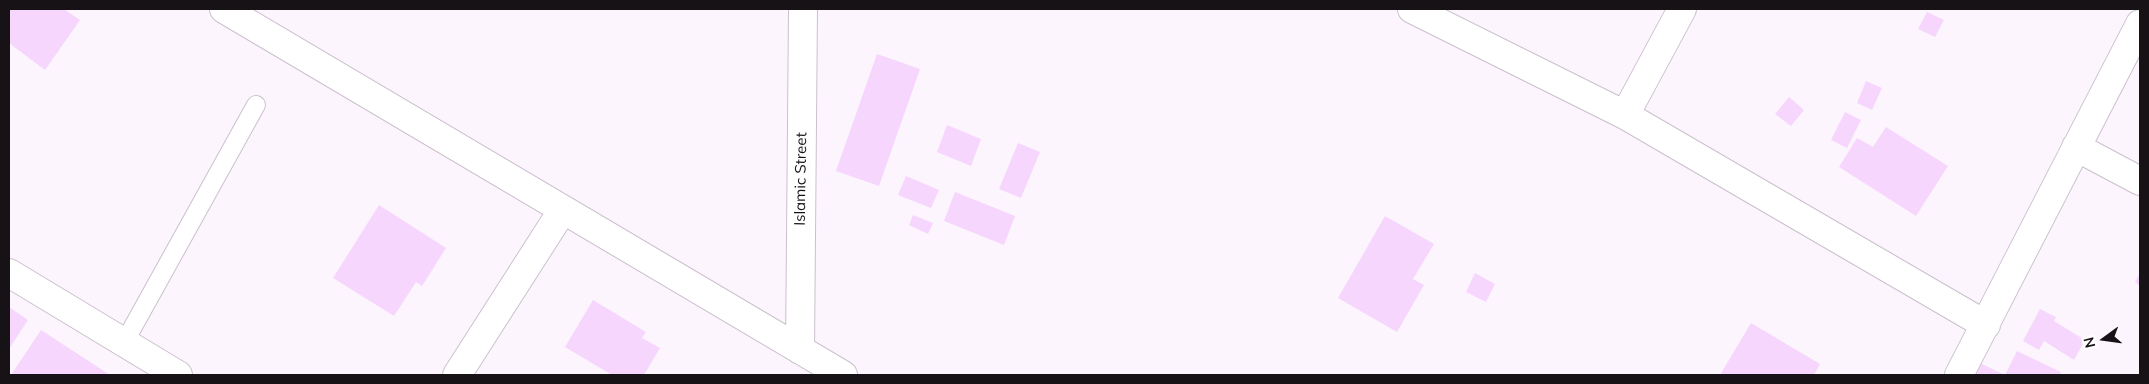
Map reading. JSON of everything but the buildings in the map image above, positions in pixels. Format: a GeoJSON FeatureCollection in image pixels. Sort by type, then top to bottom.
{"type":"FeatureCollection","features":[{"type":"Feature","properties":{"kind":"street"},"geometry":{"type":"LineString","coordinates":[[224,9],[843,375]]}},
{"type":"Feature","properties":{"kind":"street","name":"Islamic Street"},"geometry":{"type":"LineString","coordinates":[[800,350],[803,9]]}},
{"type":"Feature","properties":{"kind":"street"},"geometry":{"type":"LineString","coordinates":[[1412,9],[1625,115],[1986,325]]}},
{"type":"Feature","properties":{"kind":"street"},"geometry":{"type":"LineString","coordinates":[[1625,115],[1682,9]]}},
{"type":"Feature","properties":{"kind":"street"},"geometry":{"type":"LineString","coordinates":[[1959,375],[2140,24]]}},
{"type":"Feature","properties":{"kind":"street"},"geometry":{"type":"LineString","coordinates":[[2076,147],[2140,181]]}},
{"type":"Feature","properties":{"kind":"street"},"geometry":{"type":"LineString","coordinates":[[457,375],[562,210]]}},
{"type":"Feature","properties":{"kind":"street"},"geometry":{"type":"LineString","coordinates":[[9,273],[178,375]]}},
{"type":"Feature","properties":{"kind":"lane"},"geometry":{"type":"LineString","coordinates":[[124,343],[256,105]]}}]}
